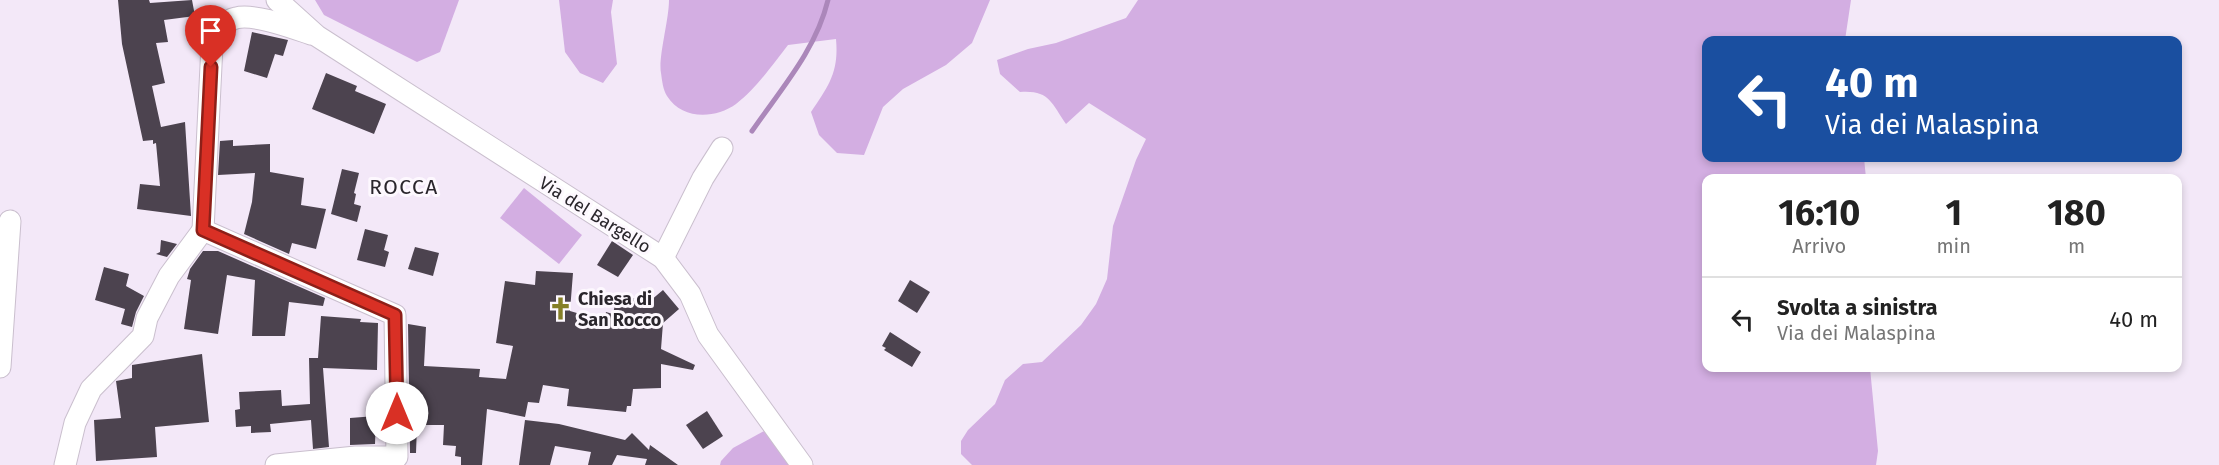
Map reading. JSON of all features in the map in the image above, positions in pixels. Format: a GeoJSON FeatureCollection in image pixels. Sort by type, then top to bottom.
{"type":"FeatureCollection","features":[{"type":"Feature","properties":{"kind":"street"},"geometry":{"type":"LineString","coordinates":[[277,0],[317,36]]}},
{"type":"Feature","properties":{"kind":"street"},"geometry":{"type":"LineString","coordinates":[[65,465],[75,423],[91,389],[143,336],[147,318],[169,276],[203,230],[212,45],[216,34],[222,26],[236,18],[260,20],[317,36]]}},
{"type":"Feature","properties":{"kind":"street","name":"Via del Bargello"},"geometry":{"type":"LineString","coordinates":[[317,36],[663,258],[690,294],[708,335],[802,465]]}},
{"type":"Feature","properties":{"kind":"street"},"geometry":{"type":"LineString","coordinates":[[663,258],[703,178],[722,148]]}},
{"type":"Feature","properties":{"kind":"street"},"geometry":{"type":"LineString","coordinates":[[0,367],[10,221]]}},
{"type":"Feature","properties":{"kind":"street"},"geometry":{"type":"LineString","coordinates":[[203,230],[395,315],[397,457],[356,457],[276,465]]}},
{"type":"Feature","properties":{"kind":"shaded area"},"geometry":{"type":"Polygon","coordinates":[[[315,0],[459,0],[440,52],[417,62],[324,15],[315,0]]]}},
{"type":"Feature","properties":{"kind":"shaded area"},"geometry":{"type":"Polygon","coordinates":[[[559,0],[613,0],[611,12],[617,64],[603,83],[580,73],[565,52],[559,0]]]}},
{"type":"Feature","properties":{"kind":"shaded area"},"geometry":{"type":"Polygon","coordinates":[[[669,0],[990,0],[972,43],[946,65],[903,89],[883,107],[864,155],[837,153],[819,135],[811,112],[831,78],[836,61],[836,39],[788,45],[750,91],[728,109],[699,115],[673,104],[665,91],[660,66],[669,0]]]}},
{"type":"Feature","properties":{"kind":"shaded area"},"geometry":{"type":"Polygon","coordinates":[[[1138,0],[1851,0],[1846,36],[1702,36],[1702,162],[1864,162],[1866,174],[1702,174],[1702,372],[1870,372],[1878,451],[1876,465],[972,465],[961,454],[961,441],[968,430],[995,404],[1005,380],[1023,364],[1042,362],[1081,325],[1096,304],[1107,279],[1113,226],[1136,160],[1146,139],[1089,103],[1066,124],[1043,95],[1020,92],[1000,74],[997,60],[1028,49],[1056,43],[1126,18],[1138,0]]]}},
{"type":"Feature","properties":{"kind":"shaded area"},"geometry":{"type":"Polygon","coordinates":[[[524,188],[582,235],[559,264],[500,218],[524,188]]]}},
{"type":"Feature","properties":{"kind":"shaded area"},"geometry":{"type":"Polygon","coordinates":[[[766,430],[792,465],[720,465],[733,448],[766,430]]]}},
{"type":"Feature","properties":{"kind":"building"},"geometry":{"type":"Polygon","coordinates":[[[118,0],[149,0],[150,3],[192,0],[195,16],[164,20],[168,42],[156,43],[165,83],[152,86],[161,127],[185,122],[191,216],[137,209],[140,184],[160,186],[156,143],[153,144],[153,140],[143,141],[122,44],[118,0]]]}},
{"type":"Feature","properties":{"kind":"building"},"geometry":{"type":"Polygon","coordinates":[[[252,32],[288,40],[283,56],[275,54],[267,78],[244,71],[252,32]]]}},
{"type":"Feature","properties":{"kind":"building"},"geometry":{"type":"Polygon","coordinates":[[[326,73],[357,86],[355,91],[386,104],[374,134],[312,109],[326,73]]]}},
{"type":"Feature","properties":{"kind":"building"},"geometry":{"type":"Polygon","coordinates":[[[233,140],[233,146],[270,144],[270,172],[304,178],[301,205],[326,209],[316,249],[292,243],[289,254],[244,234],[252,202],[255,173],[218,175],[220,141],[233,140]]]}},
{"type":"Feature","properties":{"kind":"building"},"geometry":{"type":"Polygon","coordinates":[[[342,169],[359,173],[354,193],[356,194],[354,204],[361,206],[357,222],[331,214],[342,169]]]}},
{"type":"Feature","properties":{"kind":"building"},"geometry":{"type":"Polygon","coordinates":[[[365,229],[388,235],[384,250],[389,252],[385,267],[357,260],[365,229]]]}},
{"type":"Feature","properties":{"kind":"building"},"geometry":{"type":"Polygon","coordinates":[[[161,240],[177,244],[167,257],[156,254],[160,252],[161,240]]]}},
{"type":"Feature","properties":{"kind":"building"},"geometry":{"type":"Polygon","coordinates":[[[612,241],[633,255],[618,277],[597,265],[612,241]]]}},
{"type":"Feature","properties":{"kind":"building"},"geometry":{"type":"Polygon","coordinates":[[[415,247],[439,253],[433,276],[408,269],[415,247]]]}},
{"type":"Feature","properties":{"kind":"building"},"geometry":{"type":"Polygon","coordinates":[[[203,251],[218,251],[325,298],[323,306],[289,302],[285,336],[252,336],[255,280],[227,275],[218,334],[184,329],[191,280],[187,279],[190,269],[203,251]]]}},
{"type":"Feature","properties":{"kind":"building"},"geometry":{"type":"Polygon","coordinates":[[[104,267],[129,274],[126,286],[144,296],[132,327],[121,324],[125,309],[95,300],[104,267]]]}},
{"type":"Feature","properties":{"kind":"building"},"geometry":{"type":"Polygon","coordinates":[[[536,271],[573,273],[570,311],[604,321],[606,312],[613,314],[617,295],[650,301],[663,290],[679,309],[663,323],[661,349],[695,365],[693,370],[661,364],[661,388],[633,389],[631,406],[627,406],[626,412],[567,406],[569,389],[543,385],[539,403],[528,402],[525,417],[487,409],[482,465],[461,465],[461,457],[455,456],[456,446],[443,445],[444,425],[417,425],[416,453],[410,453],[408,324],[426,327],[424,366],[480,369],[479,377],[506,379],[513,346],[496,343],[505,281],[535,285],[536,271]]]}},
{"type":"Feature","properties":{"kind":"building"},"geometry":{"type":"Polygon","coordinates":[[[910,280],[930,292],[917,313],[898,301],[910,280]]]}},
{"type":"Feature","properties":{"kind":"building"},"geometry":{"type":"Polygon","coordinates":[[[321,316],[361,319],[360,322],[378,323],[377,370],[323,368],[329,447],[313,449],[311,420],[270,424],[271,432],[251,433],[251,426],[236,427],[235,410],[240,409],[239,392],[281,390],[282,406],[310,404],[309,358],[318,358],[321,316]]]}},
{"type":"Feature","properties":{"kind":"building"},"geometry":{"type":"Polygon","coordinates":[[[890,332],[921,352],[912,367],[884,350],[886,348],[882,346],[890,332]]]}},
{"type":"Feature","properties":{"kind":"building"},"geometry":{"type":"Polygon","coordinates":[[[202,354],[209,422],[155,427],[157,457],[96,461],[94,420],[121,418],[116,381],[132,378],[132,365],[202,354]]]}},
{"type":"Feature","properties":{"kind":"building"},"geometry":{"type":"Polygon","coordinates":[[[707,411],[723,436],[703,449],[686,425],[707,411]]]}},
{"type":"Feature","properties":{"kind":"building"},"geometry":{"type":"Polygon","coordinates":[[[376,416],[375,444],[350,445],[350,418],[376,416]]]}},
{"type":"Feature","properties":{"kind":"building"},"geometry":{"type":"Polygon","coordinates":[[[525,420],[559,424],[625,440],[632,433],[649,450],[650,445],[678,465],[645,465],[647,459],[617,455],[612,465],[588,465],[591,452],[555,446],[550,465],[519,465],[525,420]]]}},
{"type":"Feature","properties":{"kind":"waterway"},"geometry":{"type":"LineString","coordinates":[[752,131],[806,52],[815,36],[828,0]]}},
{"type":"Feature","properties":{"kind":"place","name":"Chiesa di San Rocco"},"geometry":{"type":"Point","coordinates":[560,309]}},
{"type":"Feature","properties":{"kind":"district","name":"ROCCA"},"geometry":{"type":"Point","coordinates":[404,187]}},
{"type":"Feature","properties":{"kind":"route"},"geometry":{"type":"LineString","coordinates":[[211,67],[203,230],[395,315],[397,413]]}}]}
